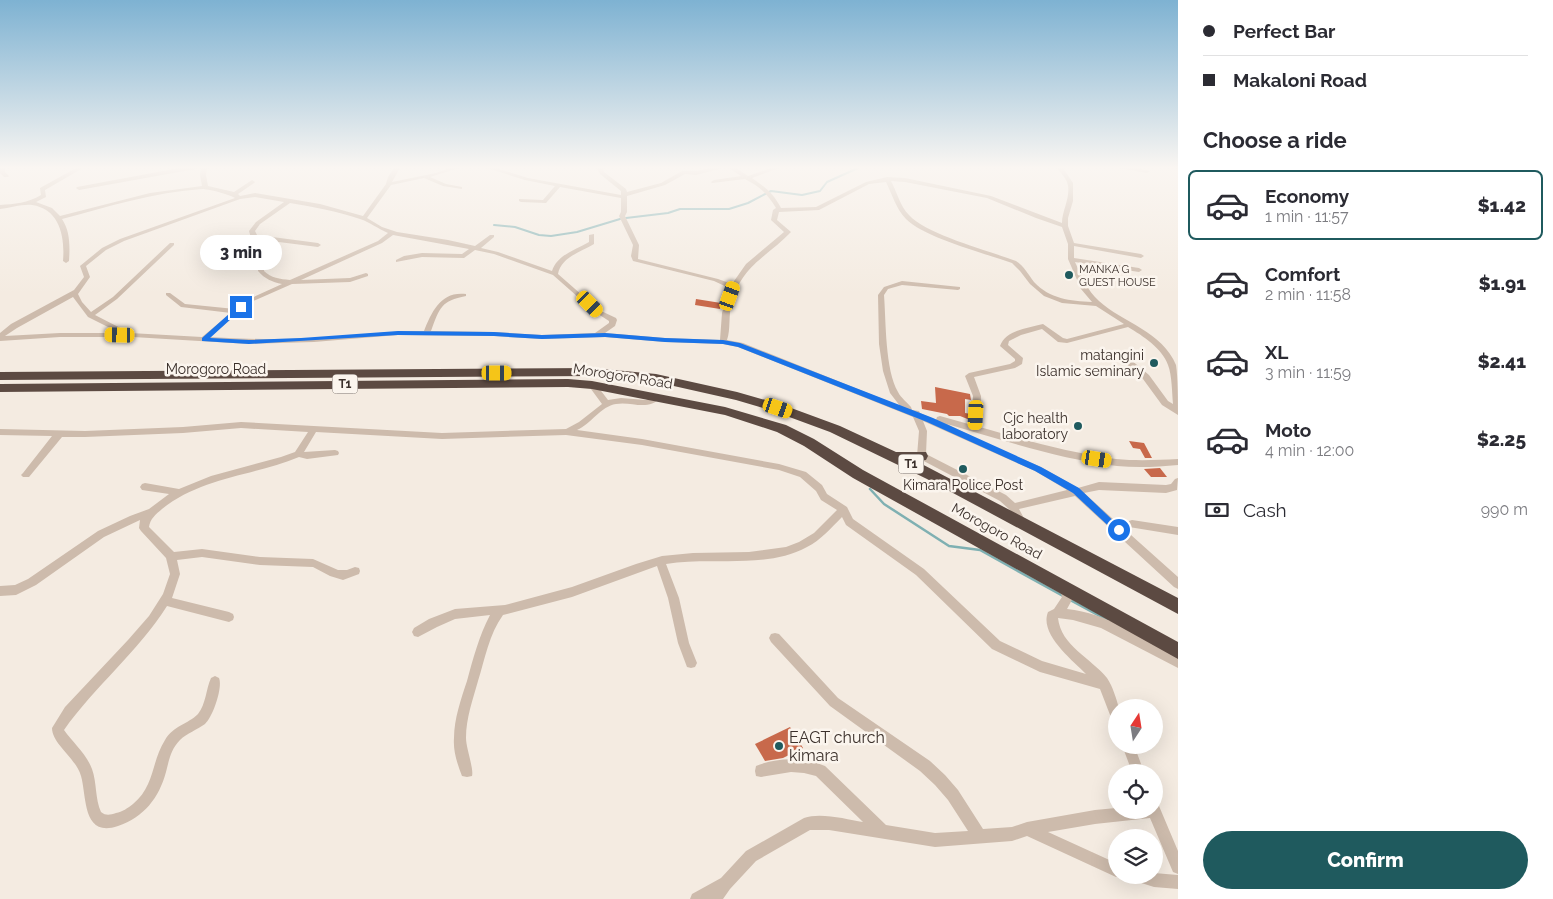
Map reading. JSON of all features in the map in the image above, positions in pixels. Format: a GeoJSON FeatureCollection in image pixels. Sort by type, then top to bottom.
{"type":"FeatureCollection","features":[{"type":"Feature","properties":{"kind":"highway","name":"Morogoro Road"},"geometry":{"type":"LineString","coordinates":[[0,376],[593,372],[624,374],[698,387],[778,408],[842,432],[896,457],[1178,606]]}},
{"type":"Feature","properties":{"kind":"highway","name":"Morogoro Road"},"geometry":{"type":"LineString","coordinates":[[0,388],[511,382],[592,385],[747,416],[790,432],[844,467],[879,484],[1178,651]]}},
{"type":"Feature","properties":{"kind":"highway"},"geometry":{"type":"LineString","coordinates":[[896,457],[921,456]]}},
{"type":"Feature","properties":{"kind":"street"},"geometry":{"type":"LineString","coordinates":[[49,210],[58,218],[65,234],[66,261]]}},
{"type":"Feature","properties":{"kind":"street"},"geometry":{"type":"LineString","coordinates":[[58,218],[90,210]]}},
{"type":"Feature","properties":{"kind":"street"},"geometry":{"type":"LineString","coordinates":[[0,338],[14,326],[76,292],[87,277],[84,266],[104,249],[201,210]]}},
{"type":"Feature","properties":{"kind":"street"},"geometry":{"type":"LineString","coordinates":[[276,210],[258,223],[252,231],[254,237],[318,245]]}},
{"type":"Feature","properties":{"kind":"street"},"geometry":{"type":"LineString","coordinates":[[334,210],[364,218],[392,232],[477,248],[555,274],[597,311],[613,320],[612,324],[597,335]]}},
{"type":"Feature","properties":{"kind":"street"},"geometry":{"type":"LineString","coordinates":[[364,218],[370,210]]}},
{"type":"Feature","properties":{"kind":"street"},"geometry":{"type":"LineString","coordinates":[[624,210],[622,216],[636,245],[635,260],[716,280],[734,287]]}},
{"type":"Feature","properties":{"kind":"street"},"geometry":{"type":"LineString","coordinates":[[723,342],[726,337],[724,323],[727,306],[734,287],[748,265],[788,232],[774,220],[774,214],[778,210]]}},
{"type":"Feature","properties":{"kind":"street"},"geometry":{"type":"LineString","coordinates":[[902,210],[912,221],[961,243],[1014,262],[1039,291],[1052,298],[1066,302],[1098,304]]}},
{"type":"Feature","properties":{"kind":"street"},"geometry":{"type":"LineString","coordinates":[[1022,210],[1065,226]]}},
{"type":"Feature","properties":{"kind":"street"},"geometry":{"type":"LineString","coordinates":[[1067,210],[1065,226],[1071,244],[1071,259],[1084,289],[1098,304],[1152,339],[1164,352],[1172,365],[1177,386],[1178,411]]}},
{"type":"Feature","properties":{"kind":"street"},"geometry":{"type":"LineString","coordinates":[[204,339],[236,310],[249,301],[380,242],[392,232]]}},
{"type":"Feature","properties":{"kind":"street"},"geometry":{"type":"LineString","coordinates":[[555,274],[557,264],[592,243],[594,240],[592,235]]}},
{"type":"Feature","properties":{"kind":"street"},"geometry":{"type":"LineString","coordinates":[[398,261],[414,255],[464,256],[492,236]]}},
{"type":"Feature","properties":{"kind":"street"},"geometry":{"type":"LineString","coordinates":[[228,250],[258,237]]}},
{"type":"Feature","properties":{"kind":"street"},"geometry":{"type":"LineString","coordinates":[[278,240],[263,252],[262,273],[267,276],[288,282],[352,280],[366,275]]}},
{"type":"Feature","properties":{"kind":"street"},"geometry":{"type":"LineString","coordinates":[[90,316],[115,298],[172,244]]}},
{"type":"Feature","properties":{"kind":"street"},"geometry":{"type":"LineString","coordinates":[[1071,244],[1141,256]]}},
{"type":"Feature","properties":{"kind":"street"},"geometry":{"type":"LineString","coordinates":[[1071,259],[1139,270]]}},
{"type":"Feature","properties":{"kind":"street"},"geometry":{"type":"LineString","coordinates":[[958,288],[902,283],[886,288],[881,295],[883,344],[891,385],[894,394],[904,406],[916,413],[1013,440],[1097,459],[1134,463],[1178,462]]}},
{"type":"Feature","properties":{"kind":"street"},"geometry":{"type":"LineString","coordinates":[[76,292],[75,296],[81,307],[90,316],[106,325],[133,335]]}},
{"type":"Feature","properties":{"kind":"street"},"geometry":{"type":"LineString","coordinates":[[168,294],[183,306],[236,310]]}},
{"type":"Feature","properties":{"kind":"street"},"geometry":{"type":"LineString","coordinates":[[427,334],[438,306],[452,297],[464,295]]}},
{"type":"Feature","properties":{"kind":"street"},"geometry":{"type":"LineString","coordinates":[[976,429],[977,396],[969,376],[1012,366],[1019,362],[1019,358],[1004,346],[1005,340],[1018,333],[1042,326],[1065,342],[1130,324]]}},
{"type":"Feature","properties":{"kind":"street"},"geometry":{"type":"LineString","coordinates":[[0,338],[66,335],[133,335],[249,342],[427,334],[494,334],[542,337],[597,335],[723,342],[740,345],[916,413],[1038,469],[1076,491],[1178,584]]}},
{"type":"Feature","properties":{"kind":"street"},"geometry":{"type":"LineString","coordinates":[[1120,356],[1146,377],[1165,403],[1178,411]]}},
{"type":"Feature","properties":{"kind":"street"},"geometry":{"type":"LineString","coordinates":[[592,385],[607,404]]}},
{"type":"Feature","properties":{"kind":"street"},"geometry":{"type":"LineString","coordinates":[[566,432],[584,423],[607,404],[616,401],[645,404],[657,397]]}},
{"type":"Feature","properties":{"kind":"street"},"geometry":{"type":"LineString","coordinates":[[916,413],[922,431],[921,456],[996,493],[1013,507],[1021,522]]}},
{"type":"Feature","properties":{"kind":"street"},"geometry":{"type":"LineString","coordinates":[[0,432],[59,434],[134,433],[241,425],[442,436],[566,432],[642,442],[779,467],[803,474],[819,488],[824,497],[844,510],[849,522],[920,572],[996,645],[1040,666],[1103,684]]}},
{"type":"Feature","properties":{"kind":"street"},"geometry":{"type":"LineString","coordinates":[[298,454],[314,429]]}},
{"type":"Feature","properties":{"kind":"street"},"geometry":{"type":"LineString","coordinates":[[26,475],[59,434]]}},
{"type":"Feature","properties":{"kind":"street"},"geometry":{"type":"LineString","coordinates":[[215,682],[202,719],[176,734],[170,741],[150,795],[136,809],[120,819],[103,822],[98,819],[94,813],[88,777],[82,761],[58,733],[58,728],[76,704],[158,613],[166,601],[174,580],[174,568],[171,557],[144,528],[143,523],[150,514],[178,492],[216,476],[298,454],[307,456],[335,453]]}},
{"type":"Feature","properties":{"kind":"street"},"geometry":{"type":"LineString","coordinates":[[1013,507],[1099,486],[1176,488]]}},
{"type":"Feature","properties":{"kind":"street"},"geometry":{"type":"LineString","coordinates":[[145,487],[178,492]]}},
{"type":"Feature","properties":{"kind":"street"},"geometry":{"type":"LineString","coordinates":[[418,632],[433,623],[455,614],[503,609],[572,592],[625,571],[677,558],[760,555],[786,550],[816,536],[844,510]]}},
{"type":"Feature","properties":{"kind":"street"},"geometry":{"type":"LineString","coordinates":[[0,591],[16,590],[32,582],[101,534],[133,519],[150,514]]}},
{"type":"Feature","properties":{"kind":"street"},"geometry":{"type":"LineString","coordinates":[[1132,524],[1178,532]]}},
{"type":"Feature","properties":{"kind":"street"},"geometry":{"type":"LineString","coordinates":[[171,557],[202,553],[260,561],[313,563],[321,565],[337,575],[344,576],[355,571]]}},
{"type":"Feature","properties":{"kind":"street"},"geometry":{"type":"LineString","coordinates":[[660,562],[677,609],[679,630],[690,662]]}},
{"type":"Feature","properties":{"kind":"street"},"geometry":{"type":"LineString","coordinates":[[1058,613],[1068,598],[1064,587]]}},
{"type":"Feature","properties":{"kind":"street"},"geometry":{"type":"LineString","coordinates":[[166,601],[229,616]]}},
{"type":"Feature","properties":{"kind":"street"},"geometry":{"type":"LineString","coordinates":[[466,771],[458,738],[463,716],[481,652],[494,618],[503,609]]}},
{"type":"Feature","properties":{"kind":"street"},"geometry":{"type":"LineString","coordinates":[[1109,699],[1103,684],[1064,645],[1056,633],[1052,622],[1052,615],[1075,613],[1094,619],[1178,663]]}},
{"type":"Feature","properties":{"kind":"street"},"geometry":{"type":"LineString","coordinates":[[775,638],[834,702],[925,766],[940,780],[953,795],[979,836]]}},
{"type":"Feature","properties":{"kind":"street"},"geometry":{"type":"LineString","coordinates":[[762,771],[788,764],[807,766],[820,771],[884,833]]}},
{"type":"Feature","properties":{"kind":"street"},"geometry":{"type":"LineString","coordinates":[[715,899],[725,884],[751,856],[809,823],[829,823],[935,840],[1012,834],[1027,829],[1108,815]]}},
{"type":"Feature","properties":{"kind":"street"},"geometry":{"type":"LineString","coordinates":[[1157,819],[1178,867]]}},
{"type":"Feature","properties":{"kind":"street"},"geometry":{"type":"LineString","coordinates":[[1027,829],[1108,866]]}},
{"type":"Feature","properties":{"kind":"street"},"geometry":{"type":"LineString","coordinates":[[1163,881],[1178,882]]}},
{"type":"Feature","properties":{"kind":"street"},"geometry":{"type":"LineString","coordinates":[[697,899],[725,884]]}},
{"type":"Feature","properties":{"kind":"building"},"geometry":{"type":"Polygon","coordinates":[[[696,299],[721,303],[720,309],[695,305],[696,299]]]}},
{"type":"Feature","properties":{"kind":"building"},"geometry":{"type":"Polygon","coordinates":[[[935,387],[970,394],[971,400],[965,399],[965,413],[971,414],[970,420],[960,416],[949,416],[922,409],[921,401],[936,403],[935,387]]]}},
{"type":"Feature","properties":{"kind":"building"},"geometry":{"type":"Polygon","coordinates":[[[1129,441],[1144,443],[1152,458],[1145,458],[1140,449],[1133,448],[1129,441]]]}},
{"type":"Feature","properties":{"kind":"building"},"geometry":{"type":"Polygon","coordinates":[[[1160,468],[1167,477],[1151,477],[1144,469],[1160,468]]]}},
{"type":"Feature","properties":{"kind":"building","name":"EAGT church kimara"},"geometry":{"type":"Polygon","coordinates":[[[790,727],[803,748],[783,758],[765,761],[755,744],[790,727]]]}},
{"type":"Feature","properties":{"kind":"waterway"},"geometry":{"type":"LineString","coordinates":[[626,218],[668,213],[677,210]]}},
{"type":"Feature","properties":{"kind":"waterway"},"geometry":{"type":"LineString","coordinates":[[494,225],[515,227],[539,235],[551,236],[577,232],[620,219]]}},
{"type":"Feature","properties":{"kind":"waterway"},"geometry":{"type":"LineString","coordinates":[[870,489],[884,504],[949,546],[980,550],[1063,596]]}},
{"type":"Feature","properties":{"kind":"waterway"},"geometry":{"type":"LineString","coordinates":[[1070,600],[1107,620]]}},
{"type":"Feature","properties":{"kind":"place","name":"MANKA G GUEST HOUSE"},"geometry":{"type":"Point","coordinates":[1069,275]}},
{"type":"Feature","properties":{"kind":"place","name":"matangini Islamic seminary"},"geometry":{"type":"Point","coordinates":[1154,363]}},
{"type":"Feature","properties":{"kind":"place","name":"Cjc health laboratory"},"geometry":{"type":"Point","coordinates":[1078,426]}},
{"type":"Feature","properties":{"kind":"place","name":"Kimara Police Post"},"geometry":{"type":"Point","coordinates":[963,469]}},
{"type":"Feature","properties":{"kind":"place","name":"EAGT church kimara"},"geometry":{"type":"Point","coordinates":[779,746]}},
{"type":"Feature","properties":{"kind":"route"},"geometry":{"type":"LineString","coordinates":[[241,307],[204,339],[249,342],[398,333],[494,334],[542,337],[615,335],[665,340],[723,342],[740,345],[930,420],[1038,469],[1076,491],[1119,530]]}}]}
